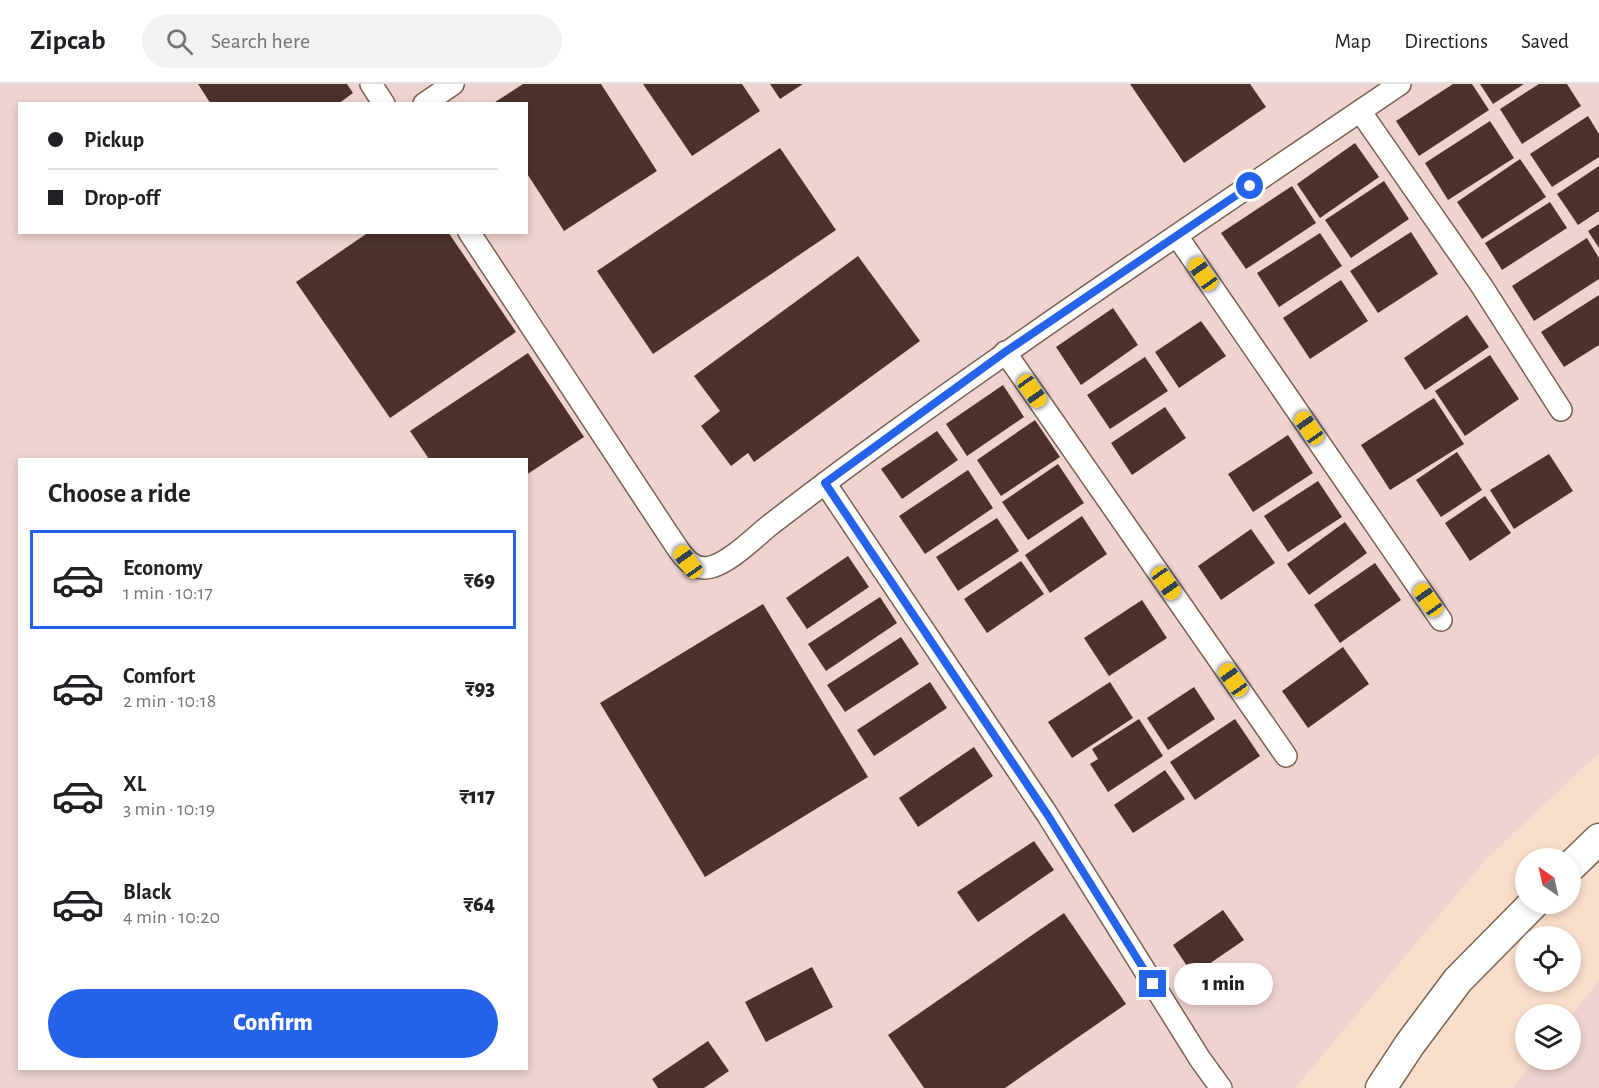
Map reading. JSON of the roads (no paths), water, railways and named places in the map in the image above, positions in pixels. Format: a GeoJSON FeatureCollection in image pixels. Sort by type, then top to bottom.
{"type":"FeatureCollection","features":[{"type":"Feature","properties":{"kind":"street"},"geometry":{"type":"LineString","coordinates":[[371,84],[383,102]]}},
{"type":"Feature","properties":{"kind":"street"},"geometry":{"type":"LineString","coordinates":[[427,102],[453,84]]}},
{"type":"Feature","properties":{"kind":"street"},"geometry":{"type":"LineString","coordinates":[[470,234],[668,534],[688,562],[704,569],[732,555],[825,483],[1005,352],[1400,84]]}},
{"type":"Feature","properties":{"kind":"street"},"geometry":{"type":"LineString","coordinates":[[1360,111],[1481,285],[1561,410]]}},
{"type":"Feature","properties":{"kind":"street"},"geometry":{"type":"LineString","coordinates":[[1177,236],[1441,620]]}},
{"type":"Feature","properties":{"kind":"street"},"geometry":{"type":"LineString","coordinates":[[1005,352],[1286,756]]}},
{"type":"Feature","properties":{"kind":"street"},"geometry":{"type":"LineString","coordinates":[[825,483],[1047,814],[1200,1059],[1221,1088]]}},
{"type":"Feature","properties":{"kind":"street"},"geometry":{"type":"LineString","coordinates":[[1581,856],[1599,839]]}},
{"type":"Feature","properties":{"kind":"street"},"geometry":{"type":"LineString","coordinates":[[1381,1088],[1410,1044],[1458,980],[1523,914]]}}]}
